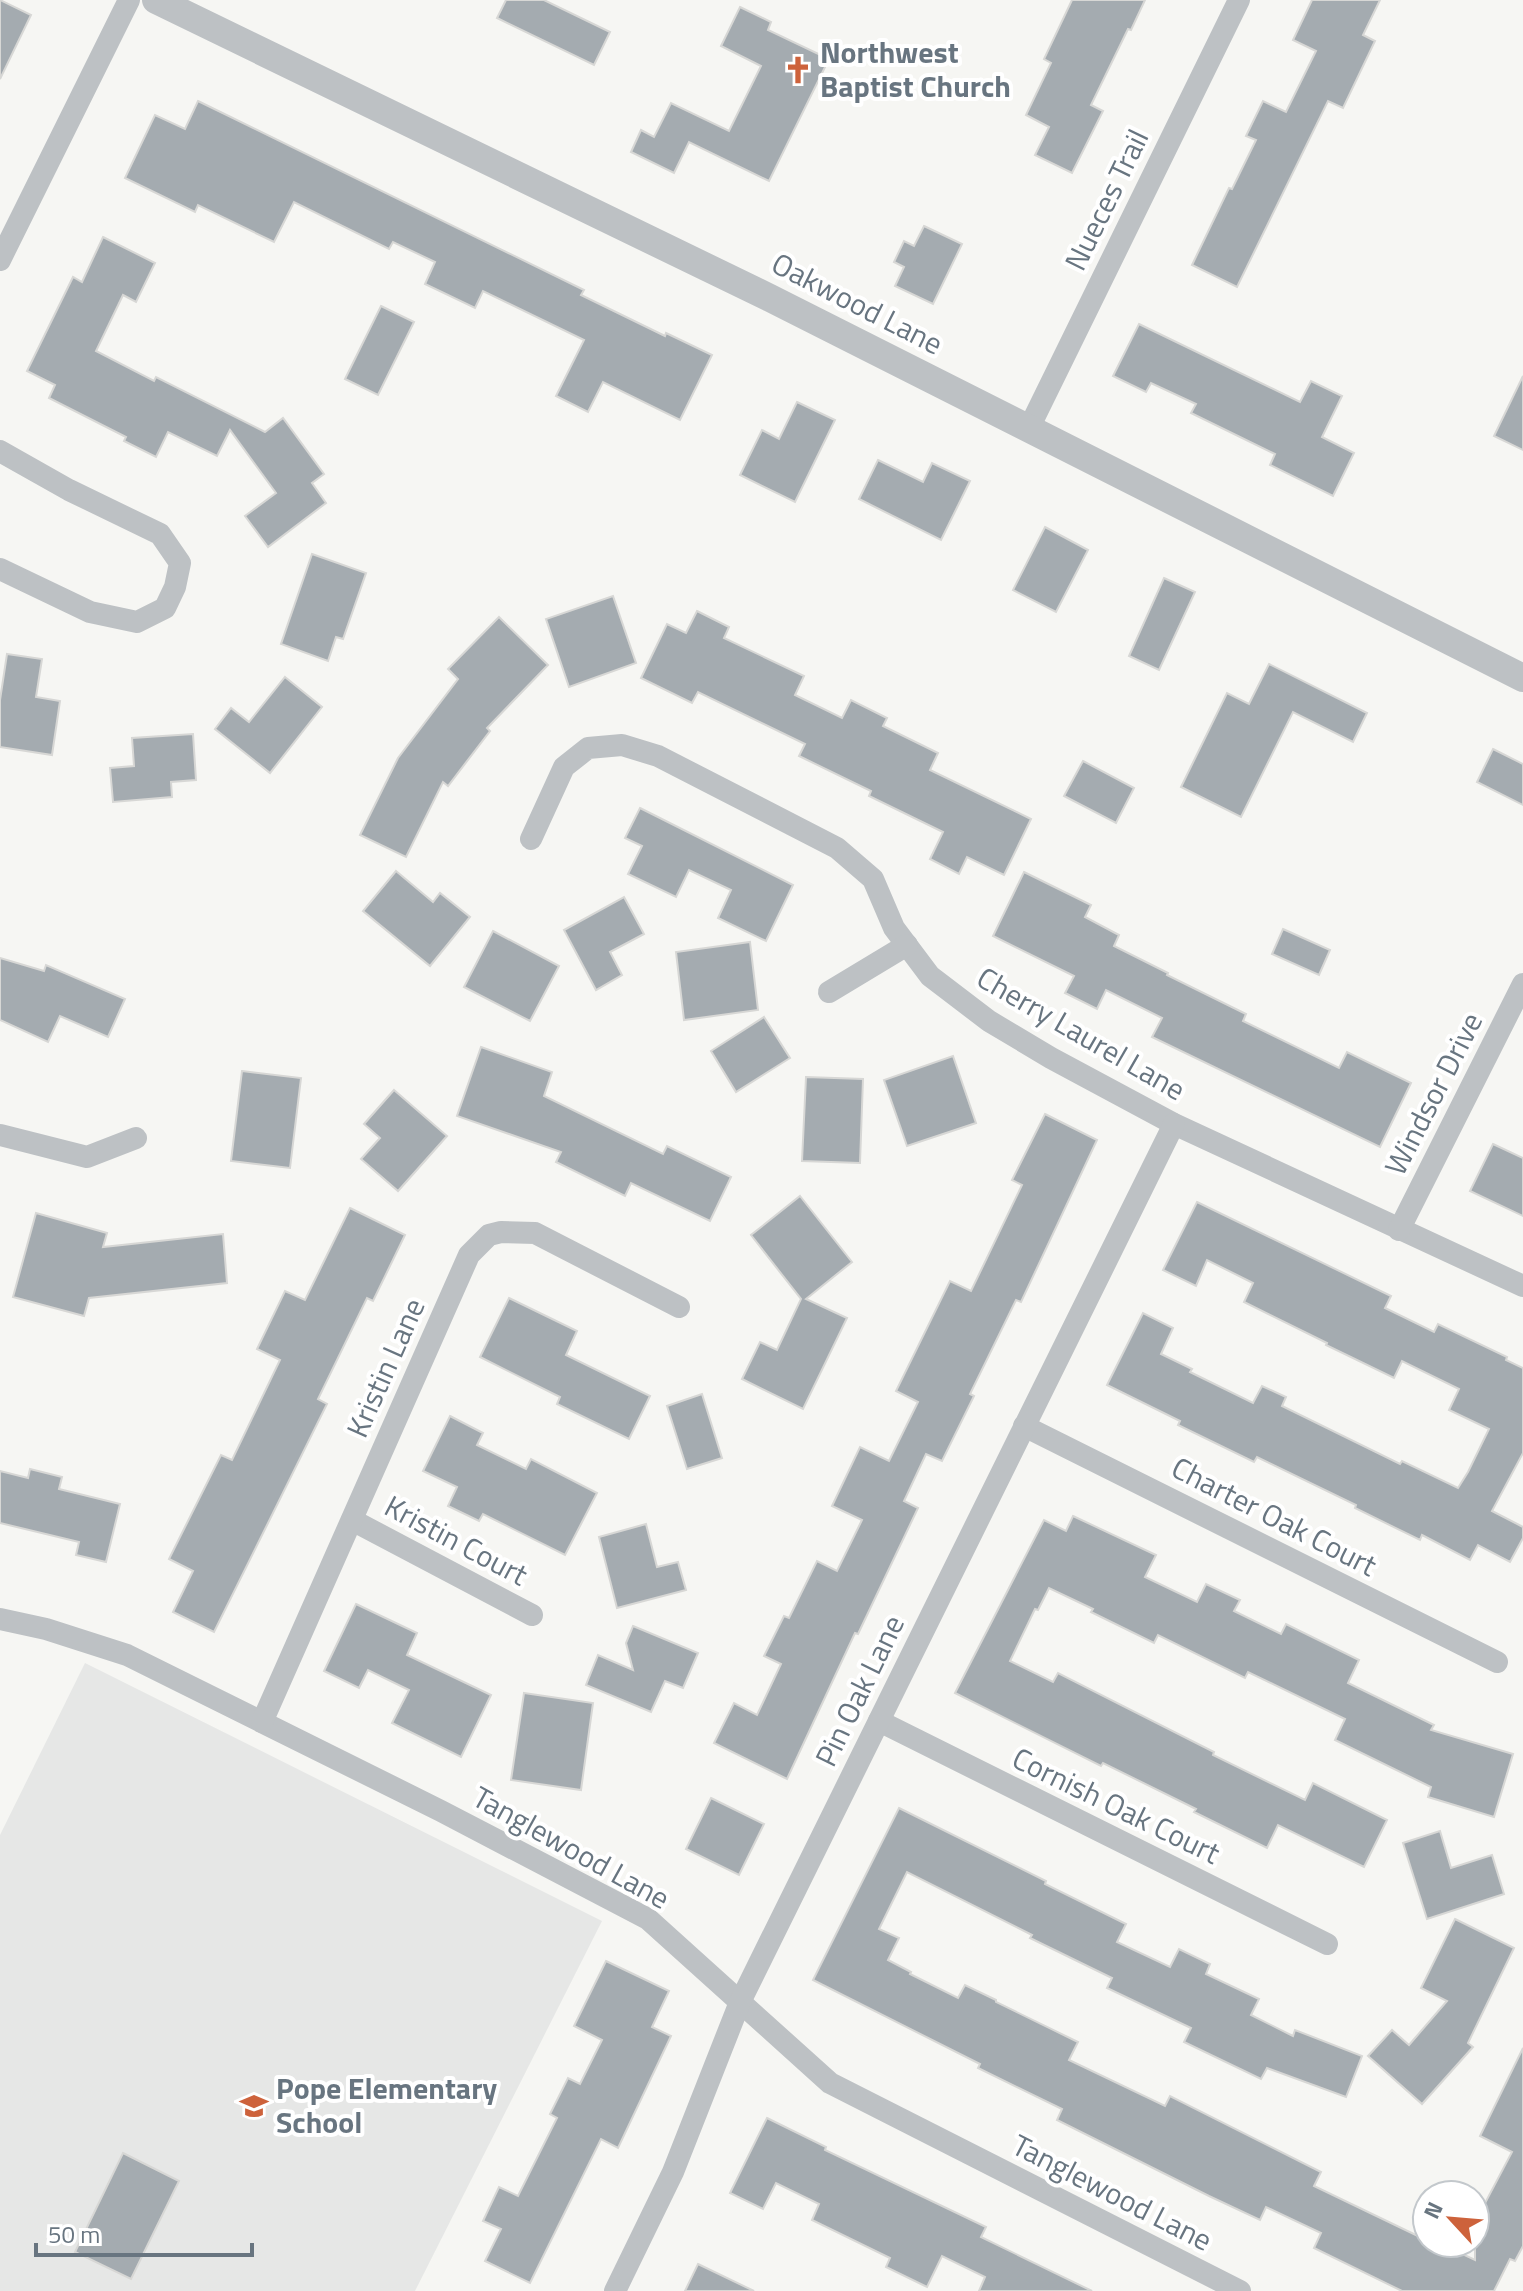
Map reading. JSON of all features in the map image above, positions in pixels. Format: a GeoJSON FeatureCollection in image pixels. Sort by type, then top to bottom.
{"type":"FeatureCollection","features":[{"type":"Feature","properties":{"kind":"street"},"geometry":{"type":"LineString","coordinates":[[0,260],[129,0]]}},
{"type":"Feature","properties":{"kind":"street","name":"Oakwood Lane"},"geometry":{"type":"LineString","coordinates":[[156,0],[770,298],[1523,678]]}},
{"type":"Feature","properties":{"kind":"street","name":"Nueces Trail"},"geometry":{"type":"LineString","coordinates":[[1029,428],[1239,0]]}},
{"type":"Feature","properties":{"kind":"street"},"geometry":{"type":"LineString","coordinates":[[0,451],[69,490],[160,534],[180,563],[175,587],[165,608],[137,622],[90,612],[0,569]]}},
{"type":"Feature","properties":{"kind":"street","name":"Cherry Laurel Lane"},"geometry":{"type":"LineString","coordinates":[[531,839],[564,767],[588,748],[622,745],[658,756],[837,848],[873,879],[894,928],[930,976],[989,1021],[1174,1124],[1523,1286]]}},
{"type":"Feature","properties":{"kind":"street"},"geometry":{"type":"LineString","coordinates":[[829,992],[907,945]]}},
{"type":"Feature","properties":{"kind":"street","name":"Windsor Drive"},"geometry":{"type":"LineString","coordinates":[[1399,1230],[1523,984]]}},
{"type":"Feature","properties":{"kind":"street","name":"Pin Oak Lane"},"geometry":{"type":"LineString","coordinates":[[615,2291],[673,2172],[740,2002],[1174,1124]]}},
{"type":"Feature","properties":{"kind":"street"},"geometry":{"type":"LineString","coordinates":[[0,1135],[87,1157],[136,1138]]}},
{"type":"Feature","properties":{"kind":"street","name":"Kristin Lane"},"geometry":{"type":"LineString","coordinates":[[262,1722],[469,1255],[489,1235],[501,1232],[535,1233],[679,1307]]}},
{"type":"Feature","properties":{"kind":"street","name":"Charter Oak Court"},"geometry":{"type":"LineString","coordinates":[[1024,1426],[1497,1662]]}},
{"type":"Feature","properties":{"kind":"street","name":"Kristin Court"},"geometry":{"type":"LineString","coordinates":[[352,1520],[532,1615]]}},
{"type":"Feature","properties":{"kind":"street","name":"Tanglewood Lane"},"geometry":{"type":"LineString","coordinates":[[0,1619],[46,1629],[127,1655],[441,1811],[648,1919],[830,2083],[1240,2291]]}},
{"type":"Feature","properties":{"kind":"street","name":"Cornish Oak Court"},"geometry":{"type":"LineString","coordinates":[[879,1721],[1327,1944]]}},
{"type":"Feature","properties":{"kind":"shaded area","name":"Pope Elementary School"},"geometry":{"type":"Polygon","coordinates":[[[85,1663],[602,1921],[415,2291],[0,2291],[0,1835],[85,1663]]]}},
{"type":"Feature","properties":{"kind":"building"},"geometry":{"type":"Polygon","coordinates":[[[0,0],[31,15],[0,79],[0,0]]]}},
{"type":"Feature","properties":{"kind":"building"},"geometry":{"type":"Polygon","coordinates":[[[506,0],[544,0],[610,32],[594,65],[497,18],[506,0]]]}},
{"type":"Feature","properties":{"kind":"building"},"geometry":{"type":"Polygon","coordinates":[[[1072,0],[1145,0],[1091,105],[1103,111],[1072,173],[1035,155],[1049,127],[1026,115],[1051,63],[1044,59],[1072,0]]]}},
{"type":"Feature","properties":{"kind":"building"},"geometry":{"type":"Polygon","coordinates":[[[1312,0],[1380,0],[1363,35],[1375,41],[1343,108],[1328,101],[1237,287],[1192,265],[1256,140],[1246,136],[1263,101],[1286,112],[1316,51],[1293,40],[1312,0]]]}},
{"type":"Feature","properties":{"kind":"building"},"geometry":{"type":"Polygon","coordinates":[[[740,7],[771,22],[768,30],[829,59],[769,181],[689,142],[674,173],[631,152],[641,130],[654,137],[671,103],[729,131],[761,66],[721,46],[740,7]]]}},
{"type":"Feature","properties":{"kind":"building"},"geometry":{"type":"Polygon","coordinates":[[[198,101],[584,290],[581,295],[712,355],[680,420],[603,382],[588,412],[556,396],[584,340],[483,291],[475,308],[425,284],[435,262],[393,242],[389,249],[294,202],[274,242],[198,205],[195,212],[125,178],[155,115],[185,129],[198,101]]]}},
{"type":"Feature","properties":{"kind":"building"},"geometry":{"type":"Polygon","coordinates":[[[924,226],[962,244],[933,304],[895,286],[904,267],[894,262],[904,241],[914,246],[924,226]]]}},
{"type":"Feature","properties":{"kind":"building"},"geometry":{"type":"Polygon","coordinates":[[[103,237],[155,263],[136,302],[123,295],[96,351],[154,381],[156,377],[265,432],[283,418],[324,474],[312,483],[326,503],[268,547],[245,516],[276,493],[230,430],[217,456],[168,432],[156,457],[124,441],[126,437],[49,398],[55,385],[27,371],[73,277],[82,282],[103,237]]]}},
{"type":"Feature","properties":{"kind":"building"},"geometry":{"type":"Polygon","coordinates":[[[381,306],[414,322],[378,395],[345,379],[381,306]]]}},
{"type":"Feature","properties":{"kind":"building"},"geometry":{"type":"Polygon","coordinates":[[[1139,324],[1300,402],[1311,381],[1342,396],[1322,437],[1354,453],[1333,496],[1270,465],[1275,454],[1191,413],[1196,404],[1151,383],[1146,392],[1113,376],[1139,324]]]}},
{"type":"Feature","properties":{"kind":"building"},"geometry":{"type":"Polygon","coordinates":[[[1523,376],[1523,450],[1494,436],[1523,376]]]}},
{"type":"Feature","properties":{"kind":"building"},"geometry":{"type":"Polygon","coordinates":[[[797,402],[835,420],[795,502],[740,475],[762,430],[779,439],[797,402]]]}},
{"type":"Feature","properties":{"kind":"building"},"geometry":{"type":"Polygon","coordinates":[[[878,460],[923,482],[932,463],[970,481],[941,540],[859,499],[878,460]]]}},
{"type":"Feature","properties":{"kind":"building"},"geometry":{"type":"Polygon","coordinates":[[[1045,527],[1088,550],[1056,612],[1013,590],[1045,527]]]}},
{"type":"Feature","properties":{"kind":"building"},"geometry":{"type":"Polygon","coordinates":[[[312,554],[366,573],[343,639],[336,637],[328,661],[281,644],[312,554]]]}},
{"type":"Feature","properties":{"kind":"building"},"geometry":{"type":"Polygon","coordinates":[[[1164,578],[1195,592],[1159,670],[1129,656],[1164,578]]]}},
{"type":"Feature","properties":{"kind":"building"},"geometry":{"type":"Polygon","coordinates":[[[613,596],[636,663],[569,687],[546,619],[613,596]]]}},
{"type":"Feature","properties":{"kind":"building"},"geometry":{"type":"Polygon","coordinates":[[[697,611],[729,627],[724,638],[804,676],[795,695],[842,718],[851,700],[887,718],[883,726],[938,753],[930,770],[1031,819],[1004,875],[967,857],[959,874],[930,859],[943,832],[869,796],[871,791],[799,756],[805,744],[698,692],[692,703],[641,678],[667,624],[686,633],[697,611]]]}},
{"type":"Feature","properties":{"kind":"building"},"geometry":{"type":"Polygon","coordinates":[[[499,617],[548,665],[487,728],[490,731],[448,786],[443,782],[406,857],[360,835],[398,758],[458,679],[448,669],[499,617]]]}},
{"type":"Feature","properties":{"kind":"building"},"geometry":{"type":"Polygon","coordinates":[[[7,654],[42,659],[36,697],[60,701],[52,755],[0,747],[0,700],[7,654]]]}},
{"type":"Feature","properties":{"kind":"building"},"geometry":{"type":"Polygon","coordinates":[[[1269,664],[1367,713],[1353,742],[1293,712],[1241,817],[1181,787],[1227,693],[1249,704],[1269,664]]]}},
{"type":"Feature","properties":{"kind":"building"},"geometry":{"type":"Polygon","coordinates":[[[285,677],[322,707],[270,773],[215,729],[231,708],[249,722],[285,677]]]}},
{"type":"Feature","properties":{"kind":"building"},"geometry":{"type":"Polygon","coordinates":[[[193,734],[196,780],[171,782],[172,797],[113,802],[110,768],[134,766],[132,738],[193,734]]]}},
{"type":"Feature","properties":{"kind":"building"},"geometry":{"type":"Polygon","coordinates":[[[1493,749],[1523,764],[1523,805],[1477,782],[1493,749]]]}},
{"type":"Feature","properties":{"kind":"building"},"geometry":{"type":"Polygon","coordinates":[[[1083,761],[1134,788],[1116,823],[1064,796],[1083,761]]]}},
{"type":"Feature","properties":{"kind":"building"},"geometry":{"type":"Polygon","coordinates":[[[640,808],[793,885],[766,941],[718,918],[731,890],[689,870],[676,897],[628,874],[642,846],[625,838],[640,808]]]}},
{"type":"Feature","properties":{"kind":"building"},"geometry":{"type":"Polygon","coordinates":[[[396,871],[433,902],[440,893],[470,917],[430,966],[363,911],[396,871]]]}},
{"type":"Feature","properties":{"kind":"building"},"geometry":{"type":"Polygon","coordinates":[[[1024,872],[1091,905],[1085,917],[1119,935],[1114,946],[1246,1014],[1243,1021],[1339,1068],[1347,1052],[1411,1083],[1380,1147],[1152,1037],[1162,1018],[1106,990],[1097,1009],[1065,993],[1074,976],[993,936],[1024,872]]]}},
{"type":"Feature","properties":{"kind":"building"},"geometry":{"type":"Polygon","coordinates":[[[624,897],[644,934],[610,952],[622,975],[596,990],[564,930],[624,897]]]}},
{"type":"Feature","properties":{"kind":"building"},"geometry":{"type":"Polygon","coordinates":[[[1283,929],[1330,950],[1319,975],[1272,954],[1283,929]]]}},
{"type":"Feature","properties":{"kind":"building"},"geometry":{"type":"Polygon","coordinates":[[[493,931],[559,966],[530,1021],[464,987],[493,931]]]}},
{"type":"Feature","properties":{"kind":"building"},"geometry":{"type":"Polygon","coordinates":[[[750,942],[758,1010],[684,1020],[676,952],[750,942]]]}},
{"type":"Feature","properties":{"kind":"building"},"geometry":{"type":"Polygon","coordinates":[[[0,958],[44,971],[46,965],[125,999],[108,1037],[60,1016],[48,1042],[0,1020],[0,958]]]}},
{"type":"Feature","properties":{"kind":"building"},"geometry":{"type":"Polygon","coordinates":[[[764,1017],[790,1058],[736,1092],[711,1051],[764,1017]]]}},
{"type":"Feature","properties":{"kind":"building"},"geometry":{"type":"Polygon","coordinates":[[[481,1047],[552,1072],[544,1096],[663,1154],[667,1146],[731,1177],[710,1221],[631,1183],[625,1196],[556,1162],[561,1152],[457,1116],[481,1047]]]}},
{"type":"Feature","properties":{"kind":"building"},"geometry":{"type":"Polygon","coordinates":[[[953,1056],[976,1123],[907,1146],[884,1080],[953,1056]]]}},
{"type":"Feature","properties":{"kind":"building"},"geometry":{"type":"Polygon","coordinates":[[[242,1071],[301,1078],[290,1168],[231,1161],[242,1071]]]}},
{"type":"Feature","properties":{"kind":"building"},"geometry":{"type":"Polygon","coordinates":[[[806,1077],[863,1079],[860,1163],[802,1161],[806,1077]]]}},
{"type":"Feature","properties":{"kind":"building"},"geometry":{"type":"Polygon","coordinates":[[[394,1090],[447,1136],[398,1191],[361,1159],[380,1138],[364,1124],[394,1090]]]}},
{"type":"Feature","properties":{"kind":"building"},"geometry":{"type":"Polygon","coordinates":[[[1045,1114],[1097,1140],[1021,1302],[1016,1300],[970,1394],[974,1396],[942,1461],[926,1454],[904,1501],[918,1508],[787,1779],[714,1743],[734,1703],[757,1715],[781,1664],[764,1656],[784,1616],[789,1618],[817,1561],[837,1571],[862,1520],[832,1506],[860,1447],[889,1461],[918,1402],[896,1391],[950,1281],[971,1291],[1022,1185],[1012,1180],[1045,1114]]]}},
{"type":"Feature","properties":{"kind":"building"},"geometry":{"type":"Polygon","coordinates":[[[1493,1144],[1523,1158],[1523,1216],[1470,1191],[1493,1144]]]}},
{"type":"Feature","properties":{"kind":"building"},"geometry":{"type":"Polygon","coordinates":[[[800,1196],[852,1262],[806,1299],[847,1318],[803,1409],[742,1379],[760,1342],[777,1350],[801,1299],[751,1235],[800,1196]]]}},
{"type":"Feature","properties":{"kind":"building"},"geometry":{"type":"Polygon","coordinates":[[[1197,1202],[1391,1296],[1385,1308],[1434,1332],[1438,1324],[1507,1357],[1506,1360],[1523,1368],[1523,1453],[1492,1511],[1523,1527],[1523,1538],[1510,1562],[1478,1545],[1470,1560],[1422,1535],[1420,1540],[1257,1457],[1254,1462],[1178,1425],[1180,1421],[1107,1385],[1143,1313],[1173,1328],[1161,1354],[1253,1403],[1262,1386],[1286,1397],[1282,1406],[1400,1464],[1402,1461],[1458,1488],[1468,1472],[1489,1429],[1449,1410],[1459,1389],[1402,1361],[1394,1378],[1326,1345],[1244,1302],[1253,1283],[1207,1260],[1196,1286],[1163,1270],[1197,1202]]]}},
{"type":"Feature","properties":{"kind":"building"},"geometry":{"type":"Polygon","coordinates":[[[350,1208],[405,1235],[373,1301],[367,1298],[318,1399],[327,1404],[214,1632],[173,1612],[193,1571],[169,1559],[221,1455],[232,1460],[280,1360],[257,1349],[285,1291],[305,1300],[350,1208]]]}},
{"type":"Feature","properties":{"kind":"building"},"geometry":{"type":"Polygon","coordinates":[[[36,1213],[107,1233],[103,1247],[223,1234],[227,1283],[89,1298],[84,1316],[13,1297],[36,1213]]]}},
{"type":"Feature","properties":{"kind":"building"},"geometry":{"type":"Polygon","coordinates":[[[509,1298],[577,1331],[566,1355],[650,1396],[629,1439],[557,1404],[560,1397],[480,1357],[509,1298]]]}},
{"type":"Feature","properties":{"kind":"building"},"geometry":{"type":"Polygon","coordinates":[[[702,1394],[722,1458],[687,1469],[667,1406],[702,1394]]]}},
{"type":"Feature","properties":{"kind":"building"},"geometry":{"type":"Polygon","coordinates":[[[450,1416],[483,1433],[477,1445],[526,1469],[531,1459],[597,1493],[565,1555],[483,1514],[479,1521],[448,1506],[457,1487],[423,1471],[450,1416]]]}},
{"type":"Feature","properties":{"kind":"building"},"geometry":{"type":"Polygon","coordinates":[[[30,1469],[62,1477],[59,1489],[120,1504],[106,1562],[76,1555],[79,1542],[0,1523],[0,1471],[28,1478],[30,1469]]]}},
{"type":"Feature","properties":{"kind":"building"},"geometry":{"type":"Polygon","coordinates":[[[1073,1516],[1156,1555],[1145,1577],[1197,1602],[1206,1584],[1240,1600],[1234,1611],[1281,1634],[1286,1624],[1359,1660],[1348,1683],[1434,1725],[1431,1730],[1513,1754],[1494,1817],[1428,1797],[1431,1787],[1335,1740],[1345,1719],[1248,1672],[1245,1678],[1158,1635],[1154,1643],[1049,1588],[1038,1610],[1035,1609],[1010,1661],[1053,1682],[1058,1673],[1305,1800],[1313,1783],[1387,1820],[1364,1867],[1278,1825],[1267,1848],[1194,1812],[1196,1809],[1103,1763],[1101,1766],[955,1693],[1044,1520],[1066,1531],[1073,1516]]]}},
{"type":"Feature","properties":{"kind":"building"},"geometry":{"type":"Polygon","coordinates":[[[646,1524],[657,1567],[678,1562],[686,1590],[617,1608],[599,1537],[646,1524]]]}},
{"type":"Feature","properties":{"kind":"building"},"geometry":{"type":"Polygon","coordinates":[[[356,1604],[417,1633],[407,1655],[491,1695],[461,1757],[392,1723],[409,1690],[368,1670],[359,1688],[324,1671],[356,1604]]]}},
{"type":"Feature","properties":{"kind":"building"},"geometry":{"type":"Polygon","coordinates":[[[633,1626],[698,1653],[683,1688],[665,1681],[651,1712],[586,1685],[598,1655],[633,1670],[626,1643],[633,1626]]]}},
{"type":"Feature","properties":{"kind":"building"},"geometry":{"type":"Polygon","coordinates":[[[524,1693],[593,1703],[581,1790],[511,1780],[524,1693]]]}},
{"type":"Feature","properties":{"kind":"building"},"geometry":{"type":"Polygon","coordinates":[[[711,1798],[764,1824],[739,1875],[686,1849],[711,1798]]]}},
{"type":"Feature","properties":{"kind":"building"},"geometry":{"type":"Polygon","coordinates":[[[899,1808],[1126,1924],[1117,1942],[1170,1967],[1179,1949],[1210,1964],[1206,1974],[1259,1999],[1251,2015],[1293,2036],[1295,2030],[1362,2056],[1346,2097],[1267,2068],[1261,2079],[1184,2042],[1191,2028],[1107,1988],[1112,1978],[907,1872],[879,1929],[899,1938],[888,1960],[958,1998],[965,1985],[996,2000],[1078,2042],[1069,2060],[1165,2106],[1170,2096],[1321,2172],[1314,2186],[1411,2233],[1411,2259],[1491,2259],[1491,2192],[1512,2152],[1480,2136],[1523,2048],[1523,2246],[1515,2261],[1510,2259],[1494,2291],[1402,2291],[1314,2248],[1321,2233],[1266,2207],[1260,2220],[1209,2196],[1057,2120],[1062,2109],[978,2068],[980,2064],[813,1980],[899,1808]]]}},
{"type":"Feature","properties":{"kind":"building"},"geometry":{"type":"Polygon","coordinates":[[[1440,1831],[1451,1868],[1492,1855],[1504,1894],[1427,1919],[1403,1843],[1440,1831]]]}},
{"type":"Feature","properties":{"kind":"building"},"geometry":{"type":"Polygon","coordinates":[[[1455,1919],[1514,1948],[1468,2043],[1473,2047],[1422,2104],[1368,2056],[1392,2030],[1409,2045],[1447,2001],[1421,1988],[1455,1919]]]}},
{"type":"Feature","properties":{"kind":"building"},"geometry":{"type":"Polygon","coordinates":[[[606,1961],[669,1991],[652,2027],[671,2036],[618,2148],[601,2139],[530,2283],[485,2261],[501,2229],[483,2221],[499,2187],[518,2196],[557,2118],[550,2114],[568,2078],[580,2084],[602,2040],[574,2026],[606,1961]]]}},
{"type":"Feature","properties":{"kind":"building"},"geometry":{"type":"Polygon","coordinates":[[[767,2118],[826,2147],[825,2150],[986,2227],[981,2237],[1092,2291],[979,2291],[985,2277],[942,2256],[927,2287],[886,2267],[890,2258],[812,2220],[819,2204],[776,2183],[763,2209],[730,2193],[767,2118]]]}},
{"type":"Feature","properties":{"kind":"building"},"geometry":{"type":"Polygon","coordinates":[[[123,2153],[179,2181],[131,2279],[75,2252],[123,2153]]]}},
{"type":"Feature","properties":{"kind":"building"},"geometry":{"type":"Polygon","coordinates":[[[698,2264],[754,2291],[685,2291],[698,2264]]]}},
{"type":"Feature","properties":{"kind":"place","name":"Northwest Baptist Church"},"geometry":{"type":"Point","coordinates":[798,70]}},
{"type":"Feature","properties":{"kind":"place","name":"Pope Elementary School"},"geometry":{"type":"Point","coordinates":[254,2106]}}]}
